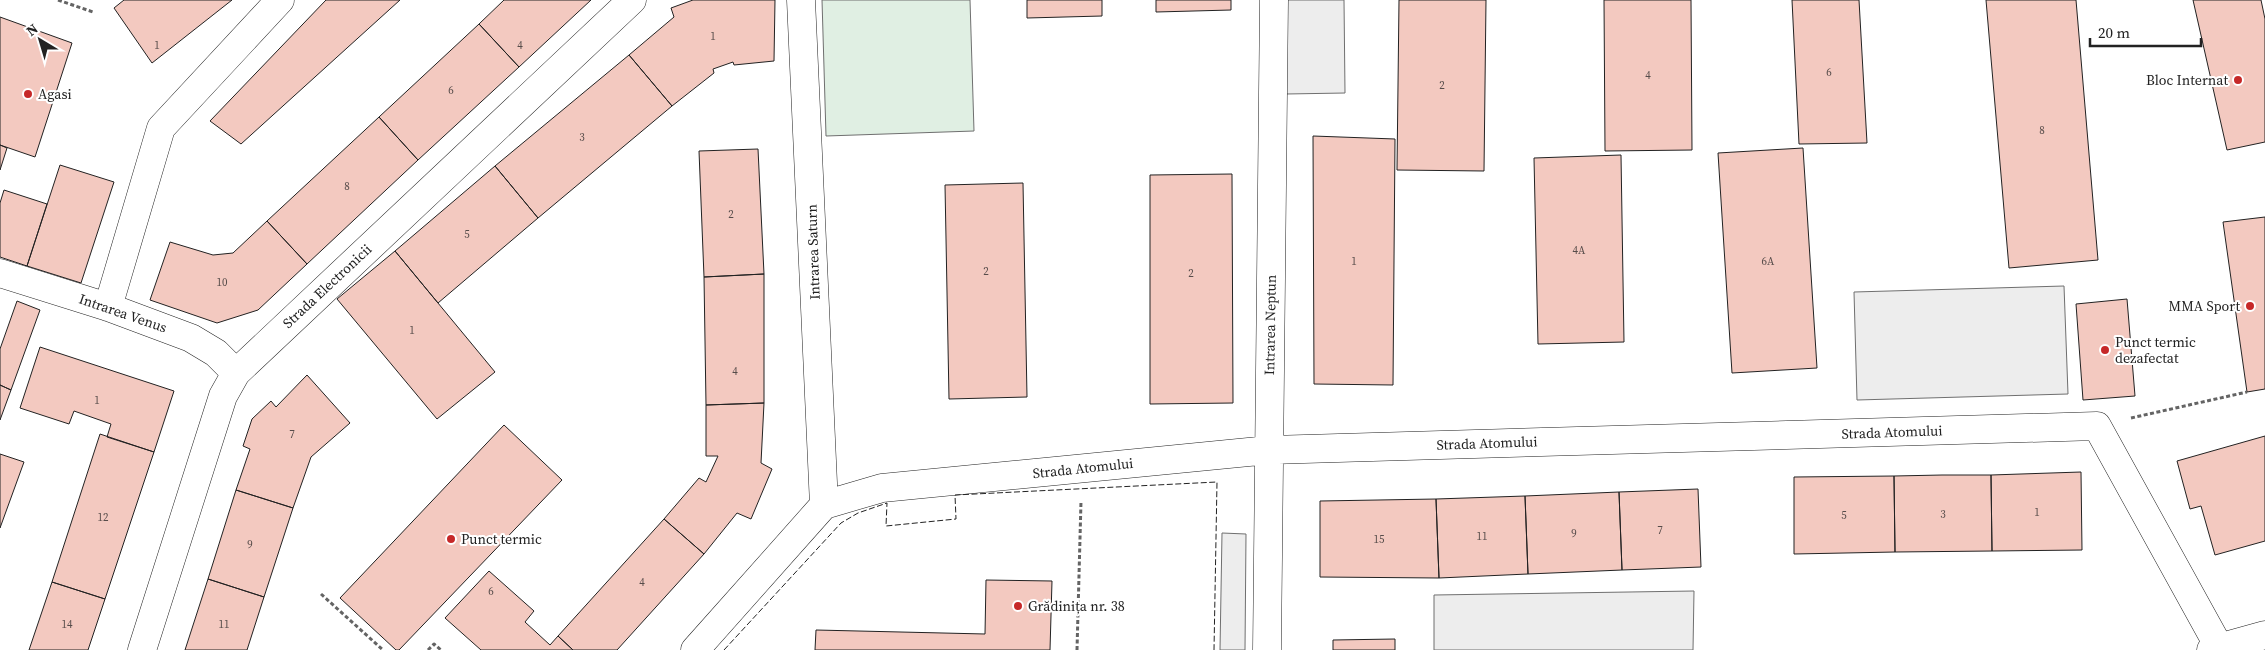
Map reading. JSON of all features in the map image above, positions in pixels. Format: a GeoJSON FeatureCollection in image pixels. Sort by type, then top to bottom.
{"type":"FeatureCollection","features":[{"type":"Feature","properties":{"kind":"street"},"geometry":{"type":"LineString","coordinates":[[108,307],[161,128],[280,0]]}},
{"type":"Feature","properties":{"kind":"street","name":"Strada Electronicii"},"geometry":{"type":"LineString","coordinates":[[142,650],[223,396],[236,373],[632,0]]}},
{"type":"Feature","properties":{"kind":"street","name":"Intrarea Saturn"},"geometry":{"type":"LineString","coordinates":[[801,0],[824,504]]}},
{"type":"Feature","properties":{"kind":"street","name":"Intrarea Neptun"},"geometry":{"type":"LineString","coordinates":[[1267,650],[1274,0]]}},
{"type":"Feature","properties":{"kind":"street","name":"Intrarea Venus"},"geometry":{"type":"LineString","coordinates":[[0,273],[108,307],[191,338],[216,353],[236,373]]}},
{"type":"Feature","properties":{"kind":"street"},"geometry":{"type":"LineString","coordinates":[[2097,426],[2215,649],[2265,635]]}},
{"type":"Feature","properties":{"kind":"street","name":"Strada Atomului"},"geometry":{"type":"LineString","coordinates":[[824,504],[882,488],[1269,450],[2097,426]]}},
{"type":"Feature","properties":{"kind":"street"},"geometry":{"type":"LineString","coordinates":[[695,650],[824,504]]}},
{"type":"Feature","properties":{"kind":"path"},"geometry":{"type":"LineString","coordinates":[[58,0],[92,12]]}},
{"type":"Feature","properties":{"kind":"path"},"geometry":{"type":"LineString","coordinates":[[2097,426],[2248,392]]}},
{"type":"Feature","properties":{"kind":"path"},"geometry":{"type":"LineString","coordinates":[[1077,650],[1081,498]]}},
{"type":"Feature","properties":{"kind":"path"},"geometry":{"type":"LineString","coordinates":[[321,594],[383,650]]}},
{"type":"Feature","properties":{"kind":"path"},"geometry":{"type":"LineString","coordinates":[[428,650],[434,644],[441,650]]}},
{"type":"Feature","properties":{"kind":"green space"},"geometry":{"type":"Polygon","coordinates":[[[822,0],[970,0],[974,131],[826,136],[822,0]]]}},
{"type":"Feature","properties":{"kind":"shaded area"},"geometry":{"type":"Polygon","coordinates":[[[1284,0],[1344,0],[1345,93],[1286,94],[1284,0]]]}},
{"type":"Feature","properties":{"kind":"shaded area"},"geometry":{"type":"Polygon","coordinates":[[[2064,286],[2068,394],[1857,400],[1854,292],[2064,286]]]}},
{"type":"Feature","properties":{"kind":"shaded area"},"geometry":{"type":"Polygon","coordinates":[[[1222,533],[1246,534],[1245,650],[1220,650],[1222,533]]]}},
{"type":"Feature","properties":{"kind":"shaded area"},"geometry":{"type":"Polygon","coordinates":[[[1694,591],[1693,650],[1434,650],[1434,595],[1694,591]]]}},
{"type":"Feature","properties":{"kind":"building"},"geometry":{"type":"Polygon","coordinates":[[[124,0],[232,0],[152,63],[114,8],[124,0]]]}},
{"type":"Feature","properties":{"kind":"building"},"geometry":{"type":"Polygon","coordinates":[[[326,0],[400,0],[241,144],[210,121],[326,0]]]}},
{"type":"Feature","properties":{"kind":"building"},"geometry":{"type":"Polygon","coordinates":[[[504,0],[591,0],[519,67],[479,24],[504,0]]]}},
{"type":"Feature","properties":{"kind":"building"},"geometry":{"type":"Polygon","coordinates":[[[693,0],[775,0],[774,61],[734,65],[733,62],[713,69],[714,73],[672,106],[629,55],[674,17],[671,8],[693,0]]]}},
{"type":"Feature","properties":{"kind":"building"},"geometry":{"type":"Polygon","coordinates":[[[1027,0],[1102,0],[1102,16],[1027,18],[1027,0]]]}},
{"type":"Feature","properties":{"kind":"building"},"geometry":{"type":"Polygon","coordinates":[[[1156,0],[1231,0],[1231,10],[1156,12],[1156,0]]]}},
{"type":"Feature","properties":{"kind":"building"},"geometry":{"type":"Polygon","coordinates":[[[1399,0],[1486,0],[1484,171],[1397,170],[1399,0]]]}},
{"type":"Feature","properties":{"kind":"building"},"geometry":{"type":"Polygon","coordinates":[[[1604,0],[1691,0],[1692,150],[1605,151],[1604,0]]]}},
{"type":"Feature","properties":{"kind":"building"},"geometry":{"type":"Polygon","coordinates":[[[1792,0],[1859,0],[1867,143],[1799,144],[1792,0]]]}},
{"type":"Feature","properties":{"kind":"building"},"geometry":{"type":"Polygon","coordinates":[[[1986,0],[2076,0],[2098,260],[2009,268],[1986,0]]]}},
{"type":"Feature","properties":{"kind":"building","name":"Bloc Internat"},"geometry":{"type":"Polygon","coordinates":[[[2193,0],[2261,0],[2265,19],[2265,142],[2227,150],[2193,0]]]}},
{"type":"Feature","properties":{"kind":"building","name":"Agasi"},"geometry":{"type":"Polygon","coordinates":[[[0,17],[72,43],[35,157],[0,145],[0,17]]]}},
{"type":"Feature","properties":{"kind":"building"},"geometry":{"type":"Polygon","coordinates":[[[479,24],[519,67],[418,160],[379,117],[479,24]]]}},
{"type":"Feature","properties":{"kind":"building"},"geometry":{"type":"Polygon","coordinates":[[[629,55],[672,106],[538,218],[495,166],[629,55]]]}},
{"type":"Feature","properties":{"kind":"building"},"geometry":{"type":"Polygon","coordinates":[[[379,117],[418,160],[307,264],[267,221],[379,117]]]}},
{"type":"Feature","properties":{"kind":"building"},"geometry":{"type":"Polygon","coordinates":[[[1313,136],[1395,139],[1393,385],[1314,384],[1313,136]]]}},
{"type":"Feature","properties":{"kind":"building"},"geometry":{"type":"Polygon","coordinates":[[[0,145],[7,148],[0,170],[0,145]]]}},
{"type":"Feature","properties":{"kind":"building"},"geometry":{"type":"Polygon","coordinates":[[[1803,148],[1817,368],[1732,373],[1718,153],[1803,148]]]}},
{"type":"Feature","properties":{"kind":"building"},"geometry":{"type":"Polygon","coordinates":[[[758,149],[764,274],[704,277],[699,151],[758,149]]]}},
{"type":"Feature","properties":{"kind":"building"},"geometry":{"type":"Polygon","coordinates":[[[1621,155],[1624,342],[1538,344],[1534,158],[1621,155]]]}},
{"type":"Feature","properties":{"kind":"building"},"geometry":{"type":"Polygon","coordinates":[[[60,165],[114,182],[81,283],[27,266],[60,165]]]}},
{"type":"Feature","properties":{"kind":"building"},"geometry":{"type":"Polygon","coordinates":[[[495,166],[538,218],[438,303],[395,251],[495,166]]]}},
{"type":"Feature","properties":{"kind":"building"},"geometry":{"type":"Polygon","coordinates":[[[1232,174],[1233,403],[1150,404],[1150,175],[1232,174]]]}},
{"type":"Feature","properties":{"kind":"building"},"geometry":{"type":"Polygon","coordinates":[[[1023,183],[1027,397],[949,399],[945,185],[1023,183]]]}},
{"type":"Feature","properties":{"kind":"building"},"geometry":{"type":"Polygon","coordinates":[[[4,190],[47,204],[27,266],[0,257],[0,203],[4,190]]]}},
{"type":"Feature","properties":{"kind":"building","name":"MMA Sport"},"geometry":{"type":"Polygon","coordinates":[[[2265,217],[2265,389],[2247,392],[2223,222],[2265,217]]]}},
{"type":"Feature","properties":{"kind":"building"},"geometry":{"type":"Polygon","coordinates":[[[267,221],[307,264],[258,310],[217,323],[150,300],[170,242],[213,255],[233,253],[267,221]]]}},
{"type":"Feature","properties":{"kind":"building"},"geometry":{"type":"Polygon","coordinates":[[[395,251],[495,372],[437,419],[337,299],[395,251]]]}},
{"type":"Feature","properties":{"kind":"building"},"geometry":{"type":"Polygon","coordinates":[[[764,274],[764,403],[706,405],[704,277],[764,274]]]}},
{"type":"Feature","properties":{"kind":"building","name":"Punct termic dezafectat"},"geometry":{"type":"Polygon","coordinates":[[[2127,299],[2135,396],[2083,400],[2076,304],[2127,299]]]}},
{"type":"Feature","properties":{"kind":"building"},"geometry":{"type":"Polygon","coordinates":[[[17,301],[40,310],[11,390],[0,385],[0,349],[17,301]]]}},
{"type":"Feature","properties":{"kind":"building"},"geometry":{"type":"Polygon","coordinates":[[[40,347],[174,391],[154,452],[107,437],[111,424],[74,411],[69,424],[20,408],[40,347]]]}},
{"type":"Feature","properties":{"kind":"building"},"geometry":{"type":"Polygon","coordinates":[[[307,375],[350,423],[311,457],[293,508],[236,490],[250,449],[243,446],[252,419],[271,401],[276,407],[307,375]]]}},
{"type":"Feature","properties":{"kind":"building"},"geometry":{"type":"Polygon","coordinates":[[[0,385],[11,390],[0,420],[0,385]]]}},
{"type":"Feature","properties":{"kind":"building"},"geometry":{"type":"Polygon","coordinates":[[[764,403],[761,463],[772,469],[751,519],[737,513],[704,554],[664,519],[699,478],[706,482],[718,456],[706,456],[706,405],[764,403]]]}},
{"type":"Feature","properties":{"kind":"building","name":"Punct termic"},"geometry":{"type":"Polygon","coordinates":[[[504,425],[562,480],[399,650],[396,650],[340,598],[504,425]]]}},
{"type":"Feature","properties":{"kind":"building"},"geometry":{"type":"Polygon","coordinates":[[[100,434],[154,452],[105,599],[52,582],[100,434]]]}},
{"type":"Feature","properties":{"kind":"building"},"geometry":{"type":"Polygon","coordinates":[[[2265,436],[2265,541],[2215,555],[2201,506],[2190,509],[2177,461],[2265,436]]]}},
{"type":"Feature","properties":{"kind":"building"},"geometry":{"type":"Polygon","coordinates":[[[0,454],[24,462],[0,528],[0,454]]]}},
{"type":"Feature","properties":{"kind":"building"},"geometry":{"type":"Polygon","coordinates":[[[2081,472],[2082,550],[1992,551],[1991,475],[2081,472]]]}},
{"type":"Feature","properties":{"kind":"building"},"geometry":{"type":"Polygon","coordinates":[[[1991,475],[1992,551],[1895,552],[1894,476],[1991,475]]]}},
{"type":"Feature","properties":{"kind":"building"},"geometry":{"type":"Polygon","coordinates":[[[1894,476],[1895,552],[1794,554],[1794,477],[1894,476]]]}},
{"type":"Feature","properties":{"kind":"building"},"geometry":{"type":"Polygon","coordinates":[[[1698,489],[1701,567],[1622,570],[1619,492],[1698,489]]]}},
{"type":"Feature","properties":{"kind":"building"},"geometry":{"type":"Polygon","coordinates":[[[236,490],[293,508],[264,597],[208,579],[236,490]]]}},
{"type":"Feature","properties":{"kind":"building"},"geometry":{"type":"Polygon","coordinates":[[[1619,492],[1622,570],[1528,574],[1525,496],[1619,492]]]}},
{"type":"Feature","properties":{"kind":"building"},"geometry":{"type":"Polygon","coordinates":[[[1525,496],[1528,574],[1439,578],[1436,499],[1525,496]]]}},
{"type":"Feature","properties":{"kind":"building"},"geometry":{"type":"Polygon","coordinates":[[[1436,499],[1439,578],[1320,577],[1320,501],[1436,499]]]}},
{"type":"Feature","properties":{"kind":"building"},"geometry":{"type":"Polygon","coordinates":[[[664,519],[704,554],[617,650],[573,650],[558,636],[664,519]]]}},
{"type":"Feature","properties":{"kind":"building"},"geometry":{"type":"Polygon","coordinates":[[[489,571],[534,611],[525,622],[550,645],[558,636],[573,650],[481,650],[445,618],[489,571]]]}},
{"type":"Feature","properties":{"kind":"building"},"geometry":{"type":"Polygon","coordinates":[[[208,579],[264,597],[247,650],[185,650],[208,579]]]}},
{"type":"Feature","properties":{"kind":"building","name":"Grădinița nr. 38"},"geometry":{"type":"Polygon","coordinates":[[[986,580],[1052,581],[1050,650],[815,650],[816,630],[985,634],[986,580]]]}},
{"type":"Feature","properties":{"kind":"building"},"geometry":{"type":"Polygon","coordinates":[[[52,582],[105,599],[88,650],[29,650],[52,582]]]}},
{"type":"Feature","properties":{"kind":"building"},"geometry":{"type":"Polygon","coordinates":[[[1395,639],[1395,650],[1333,650],[1333,640],[1395,639]]]}},
{"type":"Feature","properties":{"kind":"fence"},"geometry":{"type":"LineString","coordinates":[[724,650],[841,523],[858,513],[887,503],[886,526],[956,519],[955,495],[1217,482],[1214,650]]}},
{"type":"Feature","properties":{"kind":"place","name":"Bloc Internat"},"geometry":{"type":"Point","coordinates":[2238,80]}},
{"type":"Feature","properties":{"kind":"place","name":"Agasi"},"geometry":{"type":"Point","coordinates":[28,94]}},
{"type":"Feature","properties":{"kind":"place","name":"MMA Sport"},"geometry":{"type":"Point","coordinates":[2250,306]}},
{"type":"Feature","properties":{"kind":"place","name":"Punct termic dezafectat"},"geometry":{"type":"Point","coordinates":[2105,350]}},
{"type":"Feature","properties":{"kind":"place","name":"Punct termic"},"geometry":{"type":"Point","coordinates":[451,539]}},
{"type":"Feature","properties":{"kind":"place","name":"Grădinița nr. 38"},"geometry":{"type":"Point","coordinates":[1018,606]}}]}
